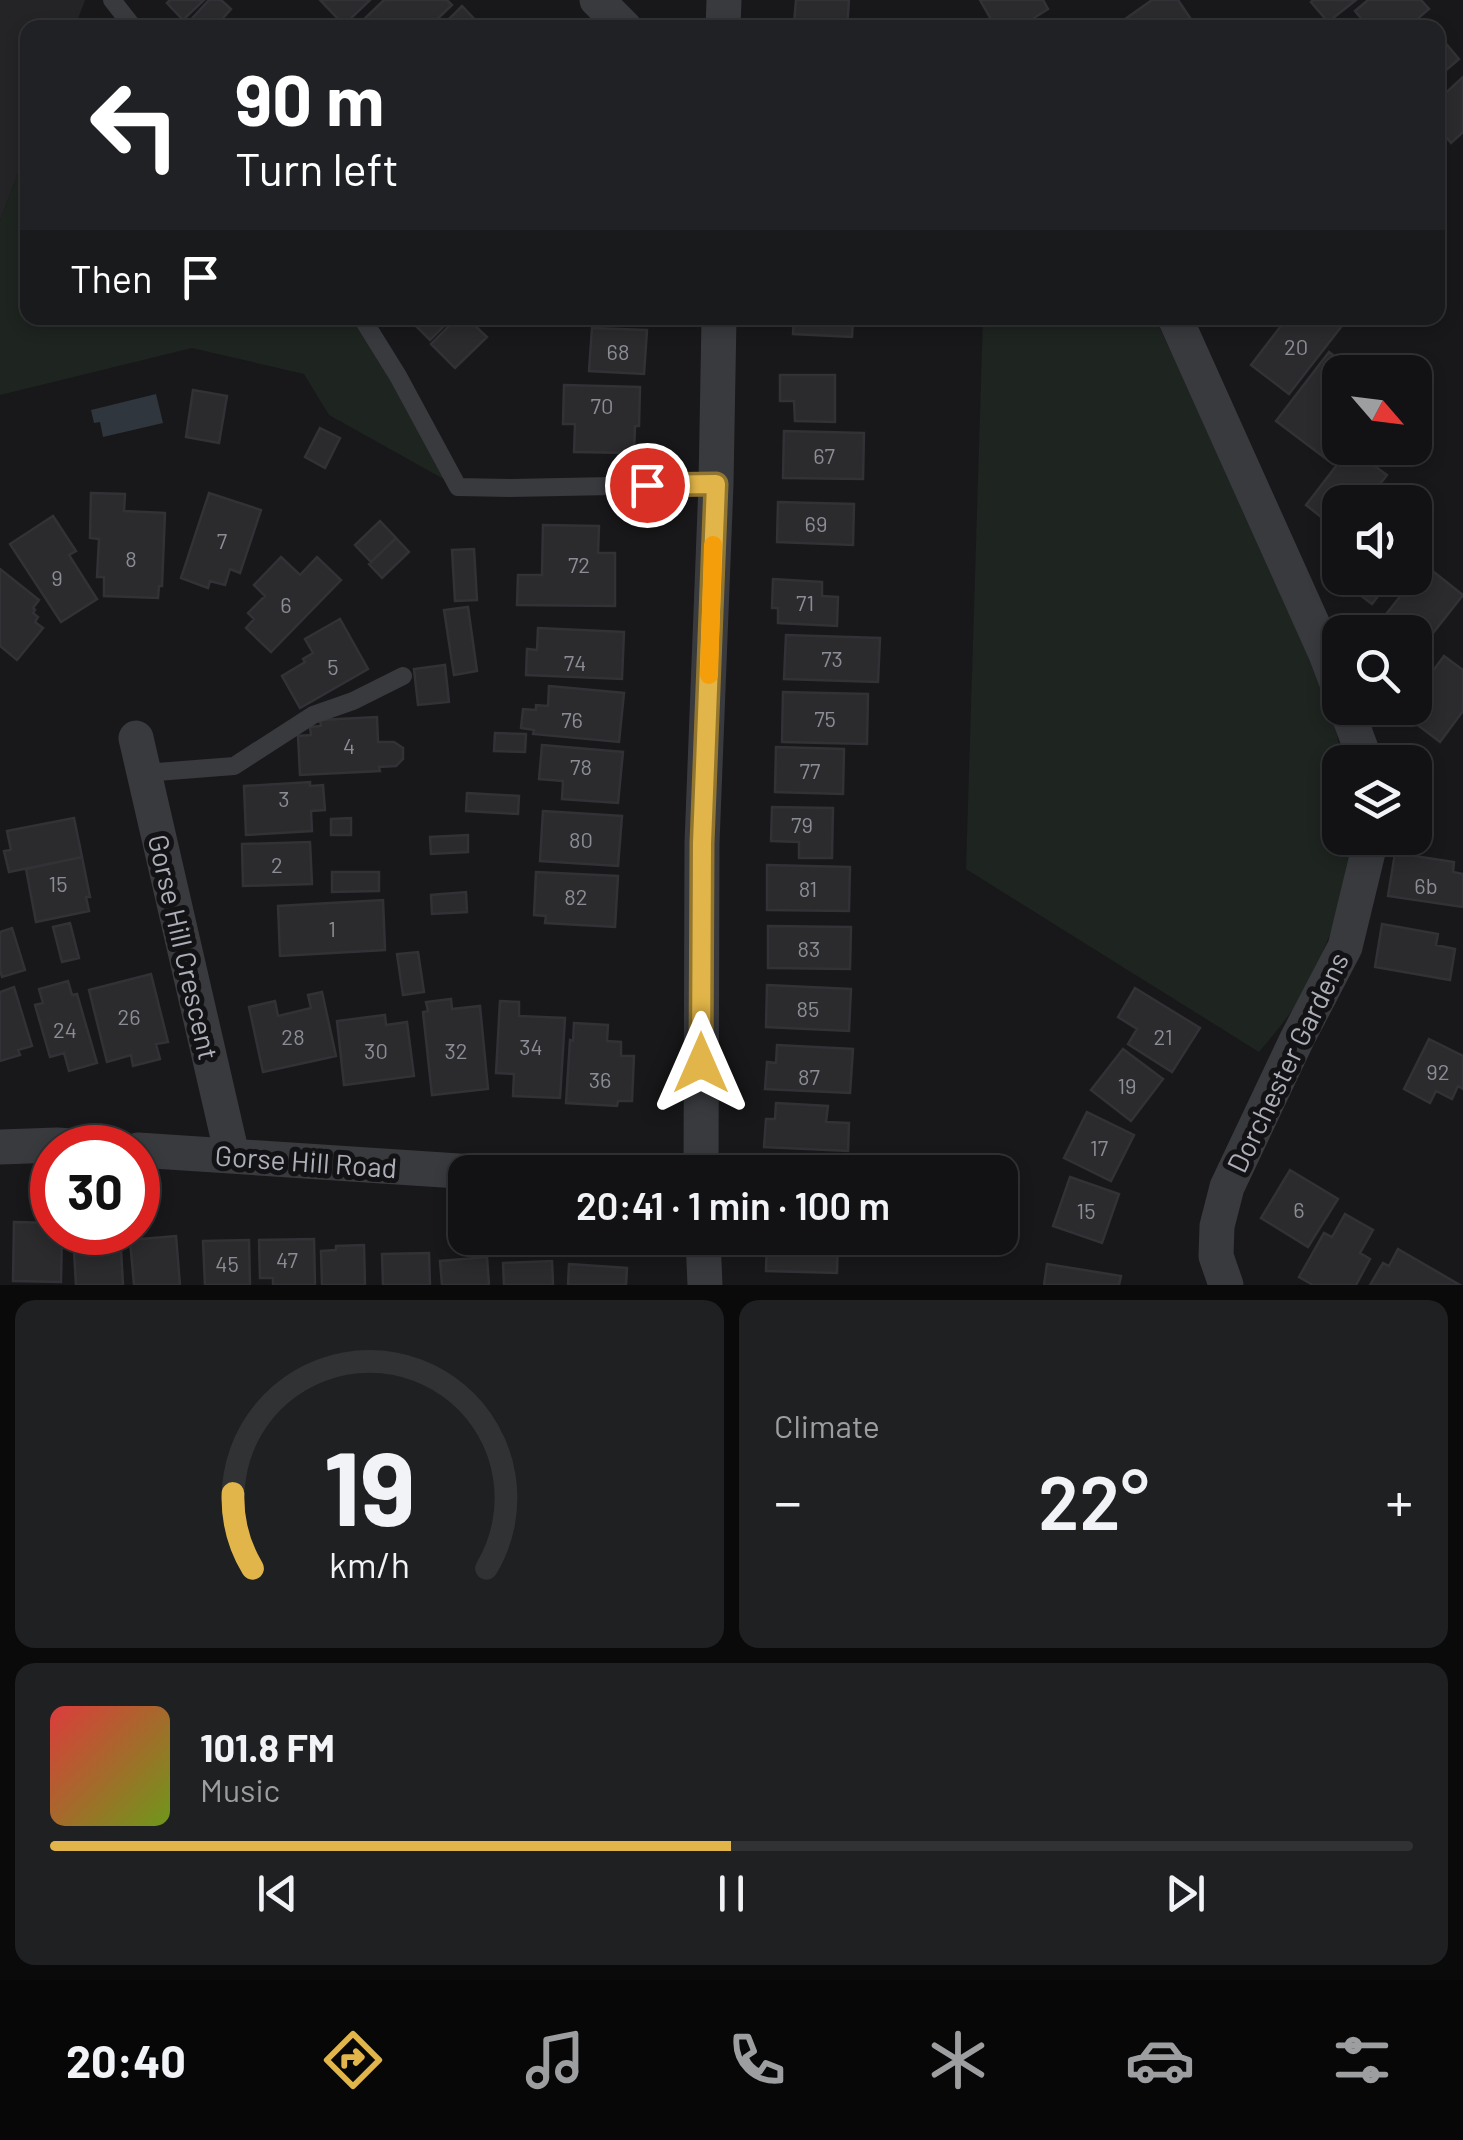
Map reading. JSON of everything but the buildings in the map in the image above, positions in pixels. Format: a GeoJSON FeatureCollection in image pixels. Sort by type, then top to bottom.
{"type":"FeatureCollection","features":[{"type":"Feature","properties":{"kind":"street"},"geometry":{"type":"LineString","coordinates":[[597,0],[618,20]]}},
{"type":"Feature","properties":{"kind":"street"},"geometry":{"type":"LineString","coordinates":[[700,1155],[702,843],[719,325]]}},
{"type":"Feature","properties":{"kind":"street"},"geometry":{"type":"LineString","coordinates":[[1178,325],[1322,645]]}},
{"type":"Feature","properties":{"kind":"street","name":"Gorse Hill Crescent"},"geometry":{"type":"LineString","coordinates":[[136,738],[232,1155]]}},
{"type":"Feature","properties":{"kind":"street","name":"Dorchester Gardens"},"geometry":{"type":"LineString","coordinates":[[1226,1285],[1216,1256],[1217,1226],[1227,1187],[1345,947],[1367,855]]}},
{"type":"Feature","properties":{"kind":"street"},"geometry":{"type":"LineString","coordinates":[[0,1147],[30,1146]]}},
{"type":"Feature","properties":{"kind":"street","name":"Gorse Hill Road"},"geometry":{"type":"LineString","coordinates":[[160,1151],[448,1170]]}},
{"type":"Feature","properties":{"kind":"street"},"geometry":{"type":"LineString","coordinates":[[704,1255],[705,1285]]}},
{"type":"Feature","properties":{"kind":"lane"},"geometry":{"type":"LineString","coordinates":[[112,0],[128,20]]}},
{"type":"Feature","properties":{"kind":"lane"},"geometry":{"type":"LineString","coordinates":[[366,325],[458,487],[716,484]]}},
{"type":"Feature","properties":{"kind":"lane"},"geometry":{"type":"LineString","coordinates":[[144,774],[234,766],[314,715],[404,676]]}},
{"type":"Feature","properties":{"kind":"shaded area"},"geometry":{"type":"Polygon","coordinates":[[[0,0],[85,0],[78,20],[20,20],[20,168],[0,221],[0,0]]]}},
{"type":"Feature","properties":{"kind":"shaded area"},"geometry":{"type":"Polygon","coordinates":[[[20,168],[20,325],[366,325],[458,487],[329,415],[304,374],[192,348],[0,395],[0,221],[20,168]]]}},
{"type":"Feature","properties":{"kind":"shaded area"},"geometry":{"type":"Polygon","coordinates":[[[983,325],[1158,325],[1304,631],[1322,682],[1322,725],[1335,725],[1339,745],[1322,745],[1322,855],[1349,858],[1341,901],[1317,965],[1298,1002],[1259,1052],[966,869],[983,325]]]}},
{"type":"Feature","properties":{"kind":"shaded area"},"geometry":{"type":"Polygon","coordinates":[[[156,394],[163,423],[103,437],[100,422],[94,423],[91,410],[156,394]]]}},
{"type":"Feature","properties":{"kind":"slow traffic"},"geometry":{"type":"LineString","coordinates":[[709,675],[713,545]]}},
{"type":"Feature","properties":{"kind":"route"},"geometry":{"type":"LineString","coordinates":[[647,485],[716,484],[702,843],[701,1063]]}}]}
